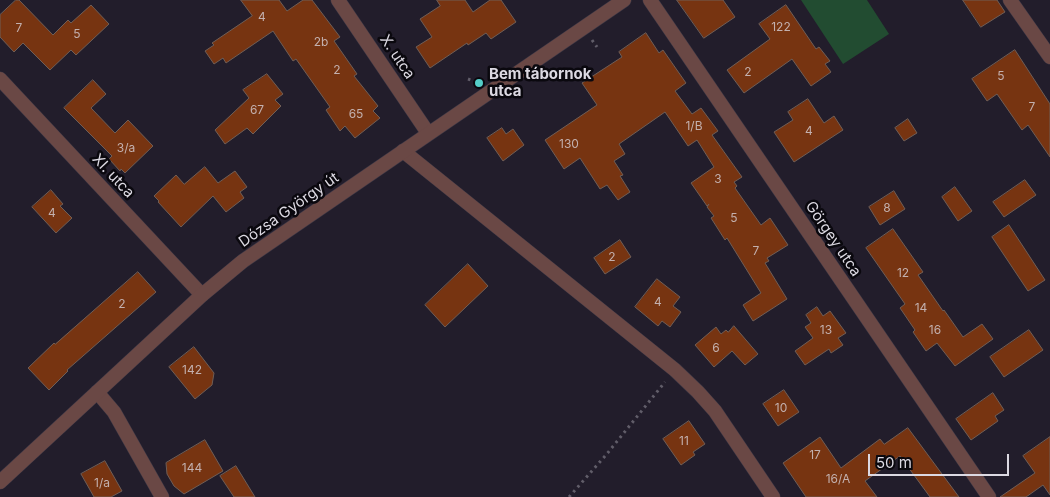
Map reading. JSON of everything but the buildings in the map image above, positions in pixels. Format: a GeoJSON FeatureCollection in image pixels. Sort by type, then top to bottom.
{"type":"FeatureCollection","features":[{"type":"Feature","properties":{"kind":"street","name":"X. utca"},"geometry":{"type":"LineString","coordinates":[[338,0],[428,134]]}},
{"type":"Feature","properties":{"kind":"street","name":"Dózsa György út"},"geometry":{"type":"LineString","coordinates":[[0,482],[202,294],[243,261],[624,0]]}},
{"type":"Feature","properties":{"kind":"street","name":"Görgey utca"},"geometry":{"type":"LineString","coordinates":[[650,0],[989,497]]}},
{"type":"Feature","properties":{"kind":"street"},"geometry":{"type":"LineString","coordinates":[[1010,0],[1050,57]]}},
{"type":"Feature","properties":{"kind":"street","name":"XI. utca"},"geometry":{"type":"LineString","coordinates":[[0,79],[202,294]]}},
{"type":"Feature","properties":{"kind":"street"},"geometry":{"type":"LineString","coordinates":[[403,151],[675,370],[715,412],[773,497]]}},
{"type":"Feature","properties":{"kind":"street"},"geometry":{"type":"LineString","coordinates":[[97,392],[114,412],[162,497]]}},
{"type":"Feature","properties":{"kind":"path"},"geometry":{"type":"LineString","coordinates":[[569,497],[675,370]]}},
{"type":"Feature","properties":{"kind":"green space"},"geometry":{"type":"Polygon","coordinates":[[[801,0],[867,0],[889,34],[843,64],[801,0]]]}},
{"type":"Feature","properties":{"kind":"place","name":"Bem tábornok utca"},"geometry":{"type":"Point","coordinates":[479,83]}}]}
